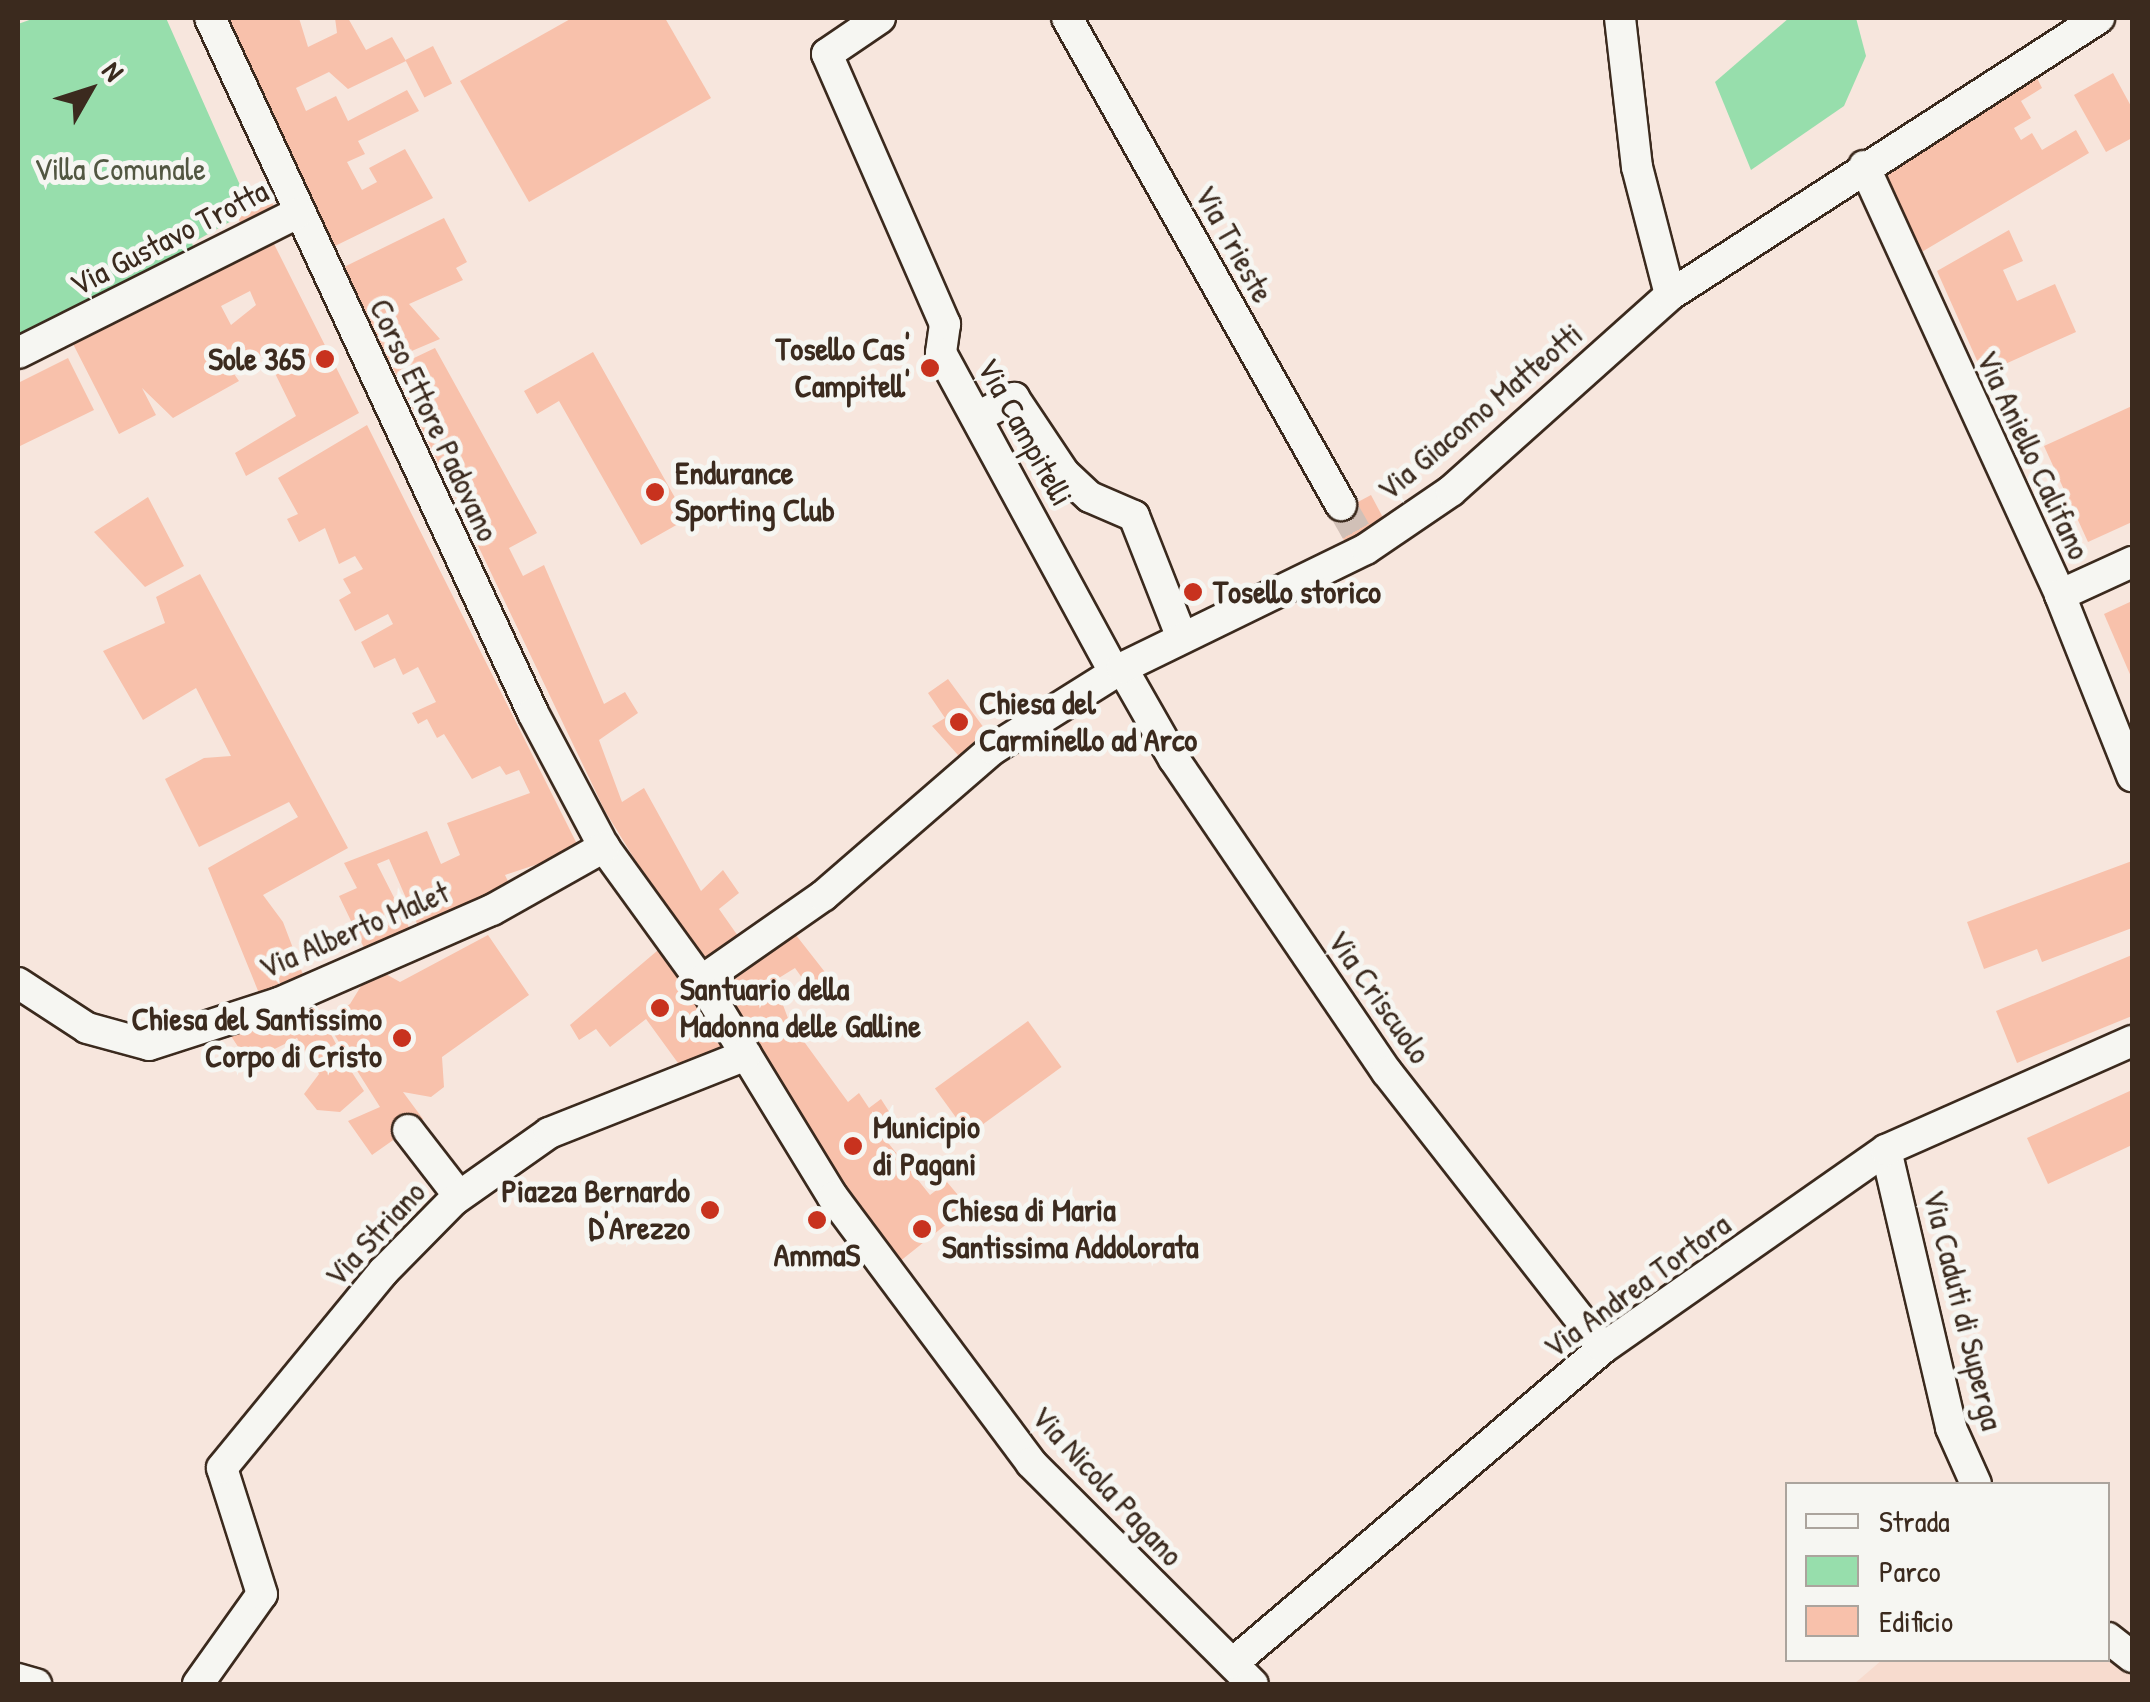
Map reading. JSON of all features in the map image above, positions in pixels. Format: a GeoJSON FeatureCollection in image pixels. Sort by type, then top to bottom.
{"type":"FeatureCollection","features":[{"type":"Feature","properties":{"kind":"street","name":"Corso Ettore Padovano"},"geometry":{"type":"LineString","coordinates":[[210,18],[298,213],[604,848],[702,981]]}},
{"type":"Feature","properties":{"kind":"street","name":"Via Campitelli"},"geometry":{"type":"LineString","coordinates":[[880,18],[826,54],[945,324],[941,353],[1118,670]]}},
{"type":"Feature","properties":{"kind":"street","name":"Via Trieste"},"geometry":{"type":"LineString","coordinates":[[1066,18],[1340,504]]}},
{"type":"Feature","properties":{"kind":"street"},"geometry":{"type":"LineString","coordinates":[[1620,18],[1631,133],[1670,295]]}},
{"type":"Feature","properties":{"kind":"street","name":"Via Giacomo Matteotti"},"geometry":{"type":"LineString","coordinates":[[702,981],[823,896],[967,768],[1118,670],[1366,549],[1451,490],[1670,295],[1864,166],[2099,18]]}},
{"type":"Feature","properties":{"kind":"street","name":"Via Aniello Califano"},"geometry":{"type":"LineString","coordinates":[[1864,166],[2060,595],[2132,776]]}},
{"type":"Feature","properties":{"kind":"street","name":"Via Gustavo Trotta"},"geometry":{"type":"LineString","coordinates":[[18,353],[298,213]]}},
{"type":"Feature","properties":{"kind":"street"},"geometry":{"type":"LineString","coordinates":[[978,417],[1014,398],[1064,473],[1090,496],[1134,516],[1182,638]]}},
{"type":"Feature","properties":{"kind":"street"},"geometry":{"type":"LineString","coordinates":[[2060,595],[2132,562]]}},
{"type":"Feature","properties":{"kind":"street","name":"Via Criscuolo"},"geometry":{"type":"LineString","coordinates":[[1118,670],[1174,759],[1388,1072],[1603,1348]]}},
{"type":"Feature","properties":{"kind":"street","name":"Via Alberto Malet"},"geometry":{"type":"LineString","coordinates":[[18,983],[86,1028],[149,1046],[279,1004],[492,910],[604,848]]}},
{"type":"Feature","properties":{"kind":"street"},"geometry":{"type":"LineString","coordinates":[[702,981],[746,1055]]}},
{"type":"Feature","properties":{"kind":"street","name":"Via Andrea Tortora"},"geometry":{"type":"LineString","coordinates":[[1243,1674],[1603,1348],[1886,1150],[2132,1041]]}},
{"type":"Feature","properties":{"kind":"street","name":"Via Striano"},"geometry":{"type":"LineString","coordinates":[[198,1684],[262,1594],[222,1468],[383,1272],[459,1196],[549,1133],[746,1055]]}},
{"type":"Feature","properties":{"kind":"street","name":"Via Nicola Pagano"},"geometry":{"type":"LineString","coordinates":[[746,1055],[833,1197],[1031,1463],[1243,1674]]}},
{"type":"Feature","properties":{"kind":"street"},"geometry":{"type":"LineString","coordinates":[[408,1130],[459,1196]]}},
{"type":"Feature","properties":{"kind":"street","name":"Via Caduti di Superga"},"geometry":{"type":"LineString","coordinates":[[1886,1150],[1951,1428],[1975,1482]]}},
{"type":"Feature","properties":{"kind":"street"},"geometry":{"type":"LineString","coordinates":[[2110,1640],[2132,1657]]}},
{"type":"Feature","properties":{"kind":"street"},"geometry":{"type":"LineString","coordinates":[[18,1679],[36,1684]]}},
{"type":"Feature","properties":{"kind":"shaded area"},"geometry":{"type":"Polygon","coordinates":[[[2110,1656],[2132,1672],[2132,1684],[1854,1684],[1880,1662],[2110,1662],[2110,1656]]]}},
{"type":"Feature","properties":{"kind":"green space","name":"Villa Comunale"},"geometry":{"type":"Polygon","coordinates":[[[35,18],[166,18],[251,210],[192,243],[196,255],[18,343],[18,24],[35,18]]]}},
{"type":"Feature","properties":{"kind":"green space"},"geometry":{"type":"Polygon","coordinates":[[[1789,18],[1856,18],[1866,56],[1844,106],[1751,170],[1715,82],[1789,18]]]}},
{"type":"Feature","properties":{"kind":"building"},"geometry":{"type":"Polygon","coordinates":[[[222,18],[299,18],[308,47],[337,33],[335,18],[348,18],[366,50],[392,37],[406,61],[348,89],[329,72],[296,88],[306,111],[336,96],[348,121],[407,90],[419,111],[358,141],[365,154],[347,162],[362,190],[377,182],[369,168],[405,149],[433,198],[335,246],[222,18]]]}},
{"type":"Feature","properties":{"kind":"building"},"geometry":{"type":"Polygon","coordinates":[[[572,18],[665,18],[711,98],[529,202],[460,81],[572,18]]]}},
{"type":"Feature","properties":{"kind":"building"},"geometry":{"type":"Polygon","coordinates":[[[433,46],[452,83],[424,97],[405,60],[433,46]]]}},
{"type":"Feature","properties":{"kind":"building"},"geometry":{"type":"Polygon","coordinates":[[[2031,66],[2042,88],[2021,101],[2031,118],[2014,128],[2021,140],[2032,133],[2042,150],[2076,130],[2089,153],[1920,253],[1878,168],[2031,66]]]}},
{"type":"Feature","properties":{"kind":"building"},"geometry":{"type":"Polygon","coordinates":[[[2113,73],[2132,108],[2132,138],[2106,152],[2074,95],[2113,73]]]}},
{"type":"Feature","properties":{"kind":"building"},"geometry":{"type":"Polygon","coordinates":[[[272,202],[277,215],[245,233],[238,218],[272,202]]]}},
{"type":"Feature","properties":{"kind":"building"},"geometry":{"type":"Polygon","coordinates":[[[444,218],[467,262],[456,268],[463,280],[409,304],[440,339],[388,361],[344,267],[444,218]]]}},
{"type":"Feature","properties":{"kind":"building"},"geometry":{"type":"Polygon","coordinates":[[[2009,230],[2023,261],[2003,270],[2017,301],[2055,284],[2076,332],[1983,374],[1937,271],[2009,230]]]}},
{"type":"Feature","properties":{"kind":"building"},"geometry":{"type":"Polygon","coordinates":[[[273,242],[359,413],[246,476],[235,453],[296,416],[265,353],[232,371],[239,381],[173,418],[142,388],[156,415],[119,434],[71,340],[273,242]],[[250,291],[221,306],[231,325],[256,305],[250,291]]]}},
{"type":"Feature","properties":{"kind":"building"},"geometry":{"type":"Polygon","coordinates":[[[435,348],[537,533],[509,548],[523,576],[544,565],[604,704],[625,692],[638,713],[599,740],[622,802],[644,788],[701,891],[723,870],[739,893],[719,909],[745,946],[704,972],[605,811],[393,368],[435,348]]]}},
{"type":"Feature","properties":{"kind":"building"},"geometry":{"type":"Polygon","coordinates":[[[593,352],[687,519],[641,545],[559,401],[537,414],[524,391],[593,352]]]}},
{"type":"Feature","properties":{"kind":"building"},"geometry":{"type":"Polygon","coordinates":[[[68,358],[94,410],[18,447],[18,383],[68,358]]]}},
{"type":"Feature","properties":{"kind":"building"},"geometry":{"type":"Polygon","coordinates":[[[2132,406],[2132,522],[2088,542],[2044,446],[2132,406]]]}},
{"type":"Feature","properties":{"kind":"building"},"geometry":{"type":"Polygon","coordinates":[[[367,425],[580,850],[505,875],[514,894],[422,935],[389,859],[377,864],[413,935],[366,952],[339,896],[357,888],[344,863],[427,831],[441,864],[460,855],[447,823],[530,793],[519,770],[506,775],[500,766],[472,779],[444,734],[437,738],[427,719],[418,724],[412,713],[436,702],[418,667],[403,675],[395,658],[374,668],[361,642],[393,624],[388,614],[355,631],[339,600],[351,593],[343,579],[363,569],[355,556],[339,564],[325,528],[299,542],[287,519],[298,514],[278,478],[367,425]]]}},
{"type":"Feature","properties":{"kind":"building"},"geometry":{"type":"Polygon","coordinates":[[[1371,495],[1389,529],[1349,550],[1331,516],[1371,495]]]}},
{"type":"Feature","properties":{"kind":"building"},"geometry":{"type":"Polygon","coordinates":[[[148,497],[184,566],[145,587],[94,532],[148,497]]]}},
{"type":"Feature","properties":{"kind":"building"},"geometry":{"type":"Polygon","coordinates":[[[200,574],[348,848],[263,895],[283,922],[307,985],[263,1003],[208,868],[298,817],[289,802],[199,847],[165,779],[204,758],[231,756],[196,688],[143,720],[103,651],[165,623],[156,597],[200,574]]]}},
{"type":"Feature","properties":{"kind":"building"},"geometry":{"type":"Polygon","coordinates":[[[2132,601],[2132,679],[2104,614],[2132,601]]]}},
{"type":"Feature","properties":{"kind":"building","name":"Chiesa del Carminello ad Arco"},"geometry":{"type":"Polygon","coordinates":[[[948,679],[995,743],[966,764],[932,726],[945,718],[928,693],[948,679]]]}},
{"type":"Feature","properties":{"kind":"building"},"geometry":{"type":"Polygon","coordinates":[[[2132,861],[2132,928],[2042,962],[2037,949],[1984,969],[1967,922],[2132,861]]]}},
{"type":"Feature","properties":{"kind":"building"},"geometry":{"type":"Polygon","coordinates":[[[792,930],[828,976],[810,989],[795,968],[774,981],[789,1021],[848,1102],[859,1093],[869,1108],[881,1099],[897,1124],[881,1134],[930,1195],[947,1182],[968,1207],[894,1266],[718,979],[792,930]]]}},
{"type":"Feature","properties":{"kind":"building","name":"Chiesa del Santissimo Corpo di Cristo"},"geometry":{"type":"Polygon","coordinates":[[[488,935],[529,995],[442,1057],[444,1087],[431,1097],[403,1092],[423,1119],[372,1155],[348,1121],[380,1107],[325,1020],[350,1004],[366,978],[384,973],[400,982],[488,935]]]}},
{"type":"Feature","properties":{"kind":"building","name":"Santuario della Madonna delle Galline"},"geometry":{"type":"Polygon","coordinates":[[[664,945],[732,1043],[686,1074],[646,1019],[610,1047],[596,1029],[579,1040],[570,1025],[664,945]]]}},
{"type":"Feature","properties":{"kind":"building"},"geometry":{"type":"Polygon","coordinates":[[[2132,955],[2132,1016],[2017,1063],[1996,1011],[2132,955]]]}},
{"type":"Feature","properties":{"kind":"building"},"geometry":{"type":"Polygon","coordinates":[[[317,1007],[336,1044],[323,1051],[344,1060],[364,1091],[340,1112],[317,1110],[304,1094],[319,1074],[297,1038],[248,1062],[231,1036],[317,1007]]]}},
{"type":"Feature","properties":{"kind":"building"},"geometry":{"type":"Polygon","coordinates":[[[1028,1021],[1062,1067],[968,1135],[935,1089],[1028,1021]]]}},
{"type":"Feature","properties":{"kind":"building"},"geometry":{"type":"Polygon","coordinates":[[[2132,1090],[2132,1145],[2048,1184],[2027,1138],[2132,1090]]]}},
{"type":"Feature","properties":{"kind":"tunnel"},"geometry":{"type":"LineString","coordinates":[[1341,505],[1366,549]]}},
{"type":"Feature","properties":{"kind":"place","name":"Sole 365"},"geometry":{"type":"Point","coordinates":[325,359]}},
{"type":"Feature","properties":{"kind":"place","name":"Tosello Cas' Campitell'"},"geometry":{"type":"Point","coordinates":[930,368]}},
{"type":"Feature","properties":{"kind":"place","name":"Endurance Sporting Club"},"geometry":{"type":"Point","coordinates":[655,492]}},
{"type":"Feature","properties":{"kind":"place","name":"Tosello storico"},"geometry":{"type":"Point","coordinates":[1193,592]}},
{"type":"Feature","properties":{"kind":"place","name":"Chiesa del Carminello ad Arco"},"geometry":{"type":"Point","coordinates":[959,722]}},
{"type":"Feature","properties":{"kind":"place","name":"Santuario della Madonna delle Galline"},"geometry":{"type":"Point","coordinates":[660,1008]}},
{"type":"Feature","properties":{"kind":"place","name":"Chiesa del Santissimo Corpo di Cristo"},"geometry":{"type":"Point","coordinates":[402,1038]}},
{"type":"Feature","properties":{"kind":"place","name":"Municipio di Pagani"},"geometry":{"type":"Point","coordinates":[853,1146]}},
{"type":"Feature","properties":{"kind":"place","name":"Piazza Bernardo D'Arezzo"},"geometry":{"type":"Point","coordinates":[710,1210]}},
{"type":"Feature","properties":{"kind":"place","name":"AmmaS"},"geometry":{"type":"Point","coordinates":[817,1220]}},
{"type":"Feature","properties":{"kind":"place","name":"Chiesa di Maria Santissima Addolorata"},"geometry":{"type":"Point","coordinates":[922,1229]}}]}
